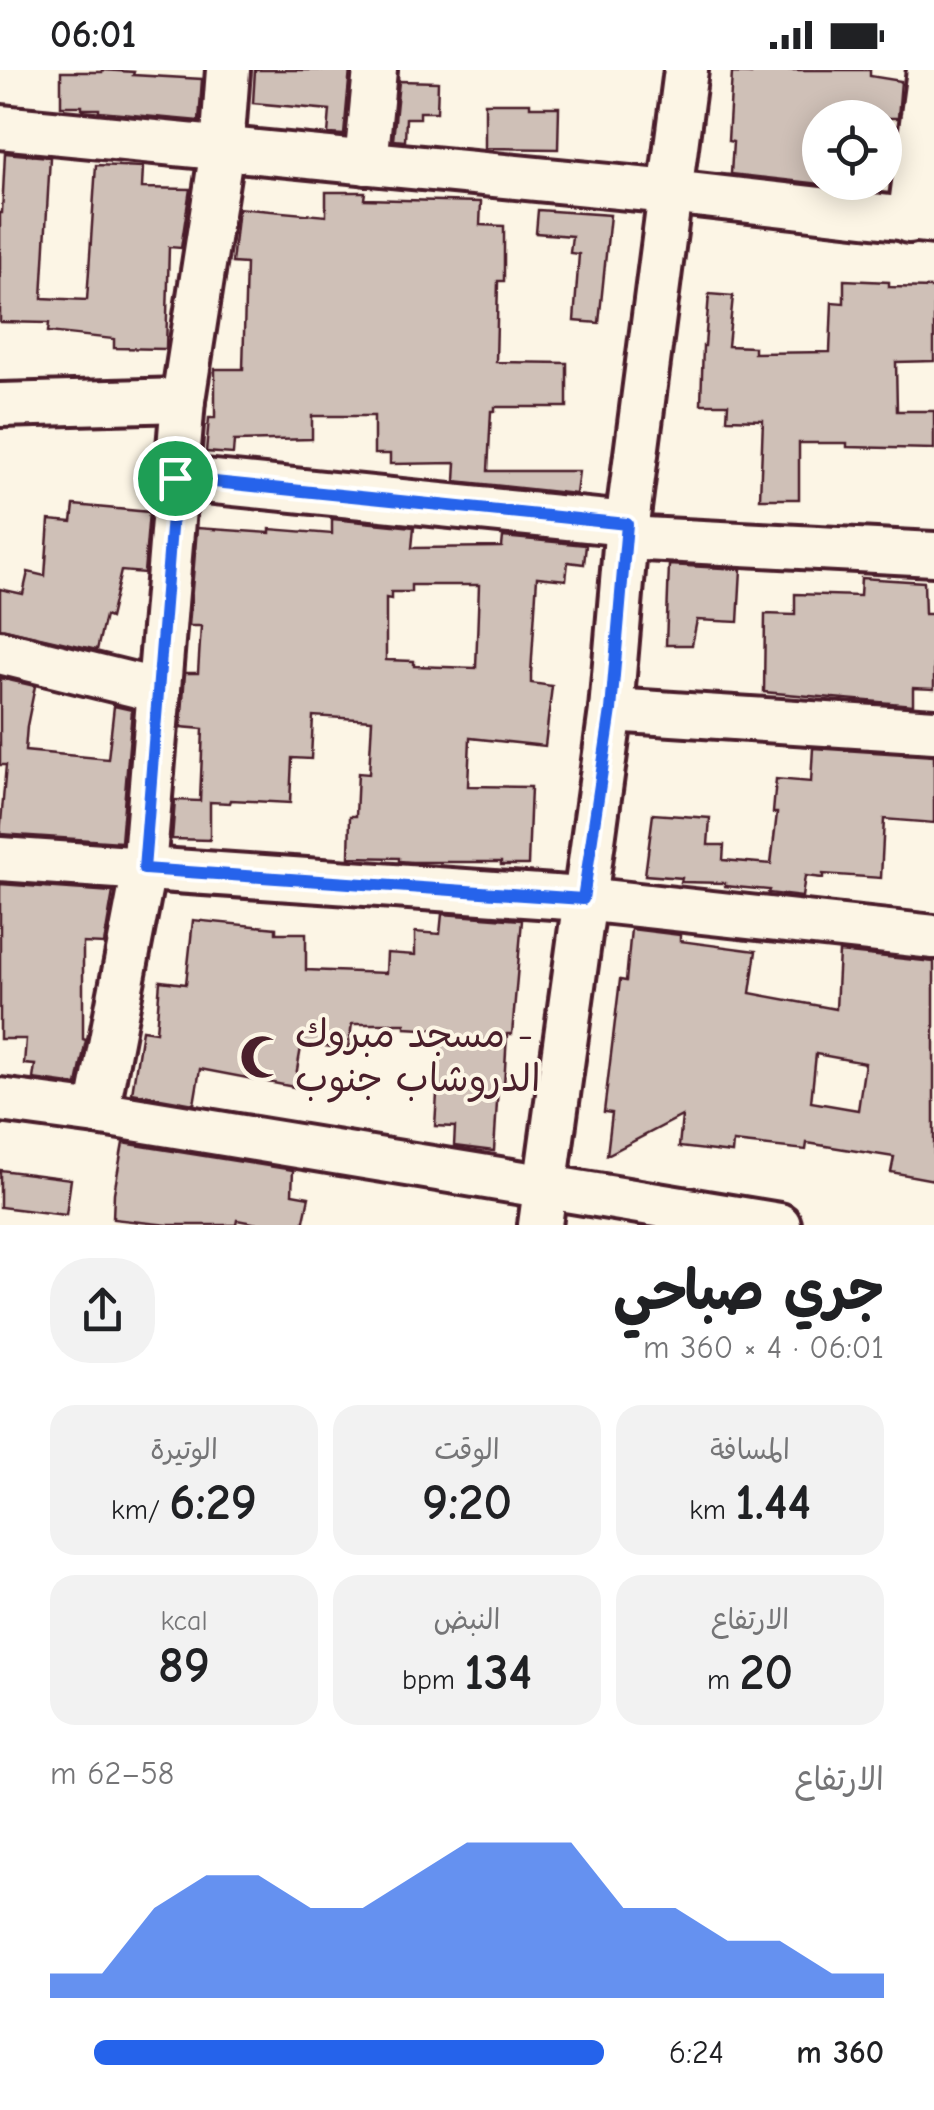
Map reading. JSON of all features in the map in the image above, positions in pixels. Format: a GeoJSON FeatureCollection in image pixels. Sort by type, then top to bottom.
{"type":"FeatureCollection","features":[{"type":"Feature","properties":{"kind":"street"},"geometry":{"type":"LineString","coordinates":[[97,1113],[144,869],[183,400],[222,149],[228,70]]}},
{"type":"Feature","properties":{"kind":"street"},"geometry":{"type":"LineString","coordinates":[[366,163],[375,70]]}},
{"type":"Feature","properties":{"kind":"street"},"geometry":{"type":"LineString","coordinates":[[542,1206],[611,710],[626,531],[686,70]]}},
{"type":"Feature","properties":{"kind":"street"},"geometry":{"type":"LineString","coordinates":[[0,127],[670,192],[922,221],[929,70]]}},
{"type":"Feature","properties":{"kind":"street"},"geometry":{"type":"LineString","coordinates":[[0,405],[183,400]]}},
{"type":"Feature","properties":{"kind":"street"},"geometry":{"type":"LineString","coordinates":[[175,478],[626,531],[934,554]]}},
{"type":"Feature","properties":{"kind":"street"},"geometry":{"type":"LineString","coordinates":[[0,652],[159,691]]}},
{"type":"Feature","properties":{"kind":"street"},"geometry":{"type":"LineString","coordinates":[[611,710],[934,731]]}},
{"type":"Feature","properties":{"kind":"street"},"geometry":{"type":"LineString","coordinates":[[0,859],[583,899],[934,937]]}},
{"type":"Feature","properties":{"kind":"street"},"geometry":{"type":"LineString","coordinates":[[0,1100],[97,1113],[542,1206],[779,1225]]}},
{"type":"Feature","properties":{"kind":"building"},"geometry":{"type":"Polygon","coordinates":[[[102,70],[202,79],[199,121],[61,106],[61,72],[102,70]]]}},
{"type":"Feature","properties":{"kind":"building"},"geometry":{"type":"Polygon","coordinates":[[[255,70],[350,70],[344,135],[328,134],[330,110],[253,103],[255,70]]]}},
{"type":"Feature","properties":{"kind":"building"},"geometry":{"type":"Polygon","coordinates":[[[751,70],[870,70],[870,76],[901,81],[899,100],[802,100],[802,182],[731,174],[733,142],[728,141],[732,73],[751,74],[751,70]]]}},
{"type":"Feature","properties":{"kind":"building"},"geometry":{"type":"Polygon","coordinates":[[[399,81],[438,82],[437,112],[420,112],[420,118],[406,118],[405,141],[393,140],[399,81]]]}},
{"type":"Feature","properties":{"kind":"building"},"geometry":{"type":"Polygon","coordinates":[[[485,103],[559,107],[558,149],[485,148],[485,103]]]}},
{"type":"Feature","properties":{"kind":"building"},"geometry":{"type":"Polygon","coordinates":[[[5,153],[50,157],[42,298],[87,300],[96,165],[143,167],[142,188],[190,189],[181,248],[169,247],[166,349],[114,348],[114,339],[48,332],[49,323],[0,322],[0,213],[5,153]]]}},
{"type":"Feature","properties":{"kind":"building"},"geometry":{"type":"Polygon","coordinates":[[[326,192],[365,192],[364,199],[481,202],[480,225],[504,226],[504,281],[498,281],[496,362],[567,363],[567,407],[495,407],[491,411],[488,471],[579,471],[576,494],[455,481],[456,463],[390,464],[390,454],[374,454],[374,416],[312,416],[312,439],[234,441],[233,454],[206,452],[209,418],[215,418],[215,369],[243,369],[246,264],[232,263],[238,208],[326,216],[326,192]]]}},
{"type":"Feature","properties":{"kind":"building"},"geometry":{"type":"Polygon","coordinates":[[[538,210],[610,215],[599,323],[574,321],[579,254],[570,253],[572,236],[536,233],[538,210]]]}},
{"type":"Feature","properties":{"kind":"building"},"geometry":{"type":"Polygon","coordinates":[[[844,280],[934,288],[934,361],[896,362],[897,411],[934,411],[934,449],[799,443],[799,499],[760,499],[763,420],[727,419],[728,404],[701,404],[709,294],[733,296],[728,346],[754,347],[754,353],[830,352],[832,302],[844,303],[844,280]]]}},
{"type":"Feature","properties":{"kind":"building"},"geometry":{"type":"Polygon","coordinates":[[[74,505],[149,512],[144,573],[121,571],[110,618],[105,616],[97,650],[0,628],[0,589],[23,594],[28,572],[45,576],[49,520],[72,522],[74,505]]]}},
{"type":"Feature","properties":{"kind":"building"},"geometry":{"type":"Polygon","coordinates":[[[332,519],[414,527],[412,548],[502,547],[503,537],[586,545],[584,564],[568,562],[566,580],[537,577],[531,683],[552,686],[545,746],[470,738],[468,786],[531,787],[528,865],[349,857],[350,816],[356,816],[358,773],[369,774],[372,720],[313,716],[311,759],[292,758],[290,803],[210,802],[210,840],[172,839],[175,800],[200,801],[203,729],[181,727],[185,673],[198,673],[201,626],[189,626],[197,528],[332,534],[332,519]],[[411,585],[411,592],[391,592],[391,599],[386,598],[386,660],[414,661],[414,666],[476,668],[479,585],[411,585]]]}},
{"type":"Feature","properties":{"kind":"building"},"geometry":{"type":"Polygon","coordinates":[[[669,565],[741,569],[738,622],[697,620],[692,645],[666,645],[669,565]]]}},
{"type":"Feature","properties":{"kind":"building"},"geometry":{"type":"Polygon","coordinates":[[[861,578],[924,582],[925,614],[934,614],[934,689],[913,688],[913,705],[764,692],[765,614],[795,615],[795,594],[860,596],[861,578]]]}},
{"type":"Feature","properties":{"kind":"building"},"geometry":{"type":"Polygon","coordinates":[[[0,678],[35,686],[25,751],[108,759],[114,706],[132,710],[121,842],[0,834],[6,765],[0,765],[0,678]]]}},
{"type":"Feature","properties":{"kind":"building"},"geometry":{"type":"Polygon","coordinates":[[[813,748],[934,756],[934,823],[884,819],[881,878],[805,876],[802,897],[725,883],[681,882],[682,878],[645,875],[653,814],[710,818],[708,845],[724,845],[723,860],[771,864],[776,779],[811,782],[813,748]]]}},
{"type":"Feature","properties":{"kind":"building"},"geometry":{"type":"Polygon","coordinates":[[[0,884],[113,892],[104,944],[83,943],[86,1040],[77,1085],[33,1079],[35,1065],[24,1064],[26,1039],[0,1039],[0,884]]]}},
{"type":"Feature","properties":{"kind":"building"},"geometry":{"type":"Polygon","coordinates":[[[442,914],[522,920],[512,1034],[507,1034],[504,1086],[498,1086],[494,1151],[454,1146],[455,1127],[435,1126],[441,1030],[405,1028],[405,1024],[352,1024],[348,1050],[302,1042],[294,1087],[200,1069],[194,1104],[132,1093],[142,1030],[156,1032],[160,981],[186,984],[193,920],[276,928],[276,933],[306,933],[306,970],[386,973],[387,953],[415,955],[415,932],[440,934],[442,914]]]}},
{"type":"Feature","properties":{"kind":"building"},"geometry":{"type":"Polygon","coordinates":[[[631,929],[680,935],[680,941],[756,951],[750,993],[836,1009],[839,952],[934,962],[934,1180],[891,1172],[894,1157],[807,1143],[806,1150],[733,1142],[732,1153],[679,1147],[682,1116],[607,1155],[612,1113],[604,1112],[620,980],[626,981],[631,929]],[[816,1054],[811,1102],[858,1110],[865,1063],[816,1054]]]}},
{"type":"Feature","properties":{"kind":"building"},"geometry":{"type":"Polygon","coordinates":[[[123,1143],[293,1170],[292,1194],[309,1197],[303,1225],[263,1225],[237,1220],[236,1225],[168,1225],[113,1219],[123,1143]]]}},
{"type":"Feature","properties":{"kind":"building"},"geometry":{"type":"Polygon","coordinates":[[[0,1170],[71,1179],[66,1215],[0,1207],[0,1170]]]}},
{"type":"Feature","properties":{"kind":"place","name":"مسجد مبروك - الدروشاب جنوب"},"geometry":{"type":"Point","coordinates":[262,1057]}},
{"type":"Feature","properties":{"kind":"route"},"geometry":{"type":"LineString","coordinates":[[175,478],[627,524],[611,710],[583,899],[144,869],[175,478]]}}]}
